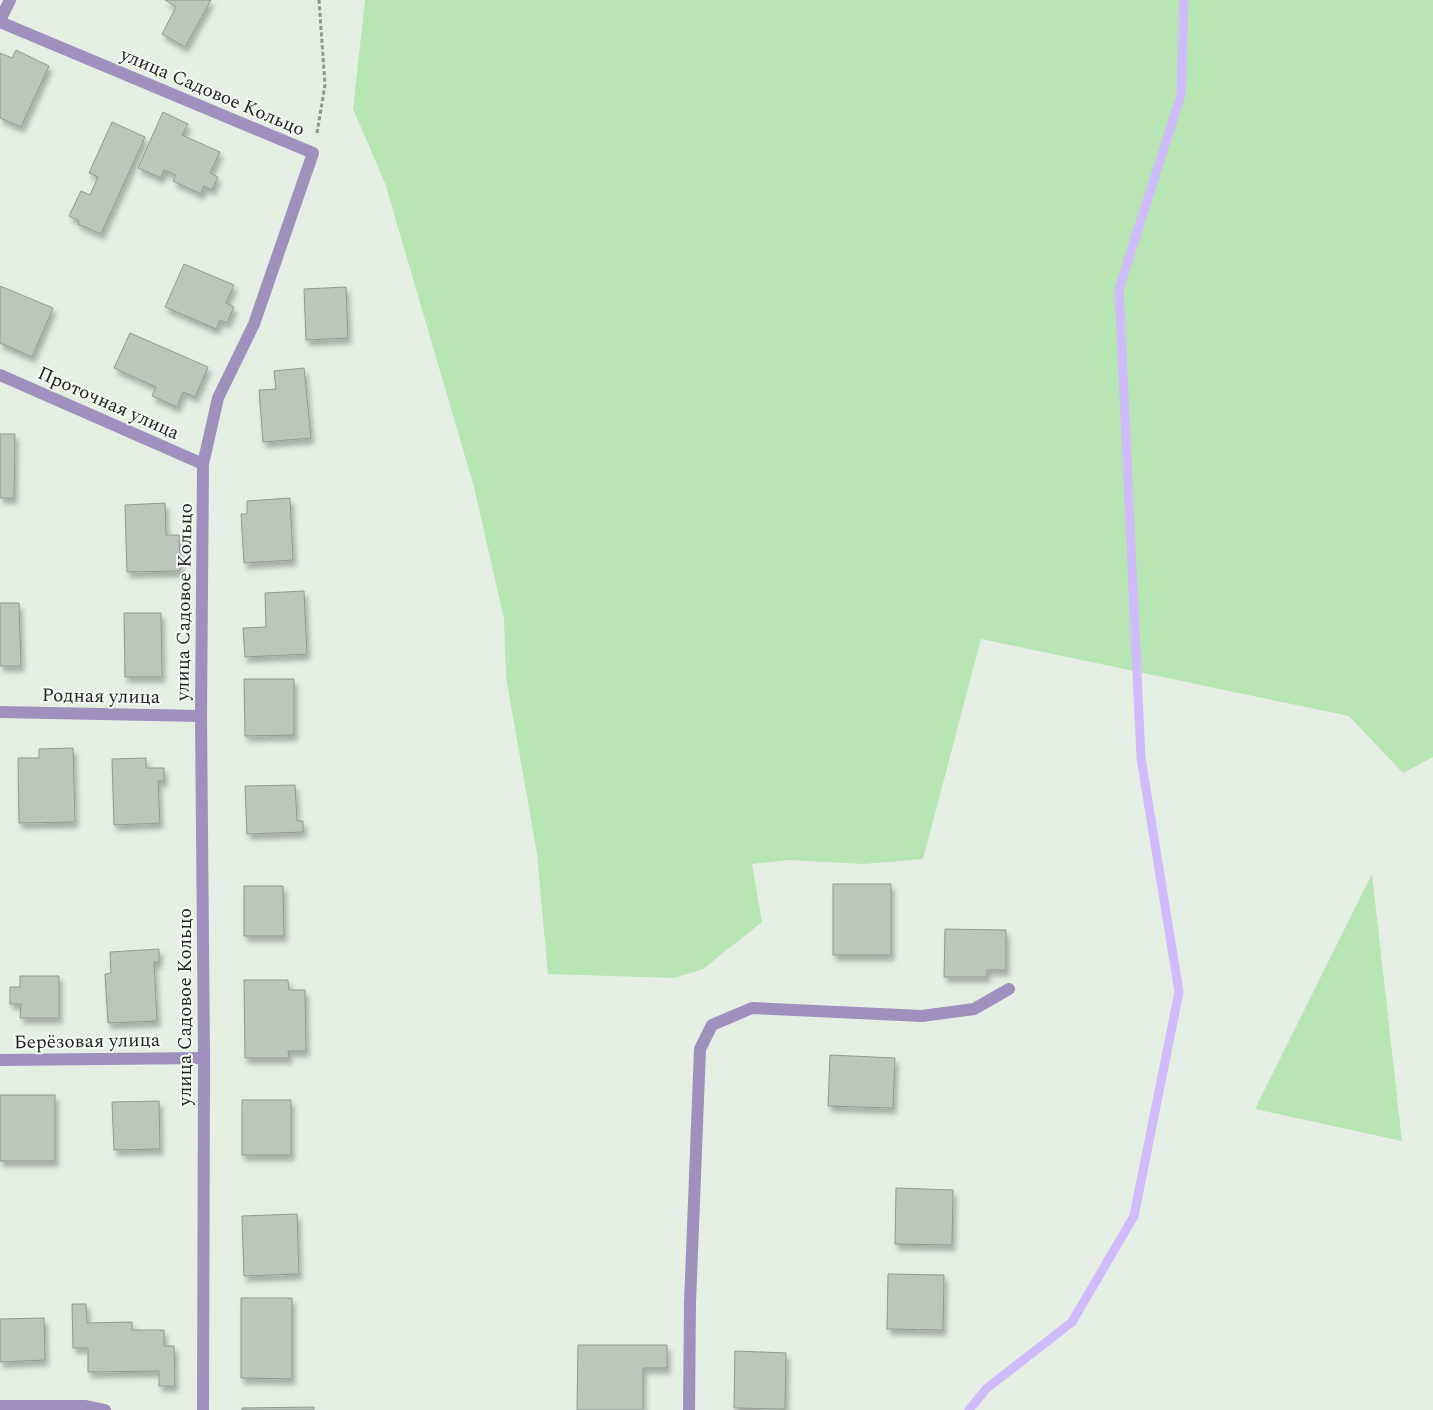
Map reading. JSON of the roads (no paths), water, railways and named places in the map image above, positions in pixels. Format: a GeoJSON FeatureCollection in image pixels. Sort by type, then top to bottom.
{"type":"FeatureCollection","features":[{"type":"Feature","properties":{"kind":"street"},"geometry":{"type":"LineString","coordinates":[[0,21],[10,0]]}},
{"type":"Feature","properties":{"kind":"street","name":"улица Садовое Кольцо"},"geometry":{"type":"LineString","coordinates":[[0,21],[313,153],[254,324],[218,398],[203,464],[201,716],[204,1058],[203,1410]]}},
{"type":"Feature","properties":{"kind":"street","name":"Проточная улица"},"geometry":{"type":"LineString","coordinates":[[0,375],[203,464]]}},
{"type":"Feature","properties":{"kind":"street","name":"Родная улица"},"geometry":{"type":"LineString","coordinates":[[0,712],[201,716]]}},
{"type":"Feature","properties":{"kind":"street"},"geometry":{"type":"LineString","coordinates":[[689,1410],[690,1304],[700,1049],[712,1024],[752,1008],[922,1016],[974,1009],[1009,989]]}},
{"type":"Feature","properties":{"kind":"street","name":"Берёзовая улица"},"geometry":{"type":"LineString","coordinates":[[0,1060],[204,1058]]}},
{"type":"Feature","properties":{"kind":"street"},"geometry":{"type":"LineString","coordinates":[[0,1406],[86,1406],[105,1410]]}},
{"type":"Feature","properties":{"kind":"waterway"},"geometry":{"type":"LineString","coordinates":[[969,1410],[986,1389],[1072,1322],[1134,1216],[1179,992],[1141,758],[1119,289],[1181,95],[1184,0]]}}]}
